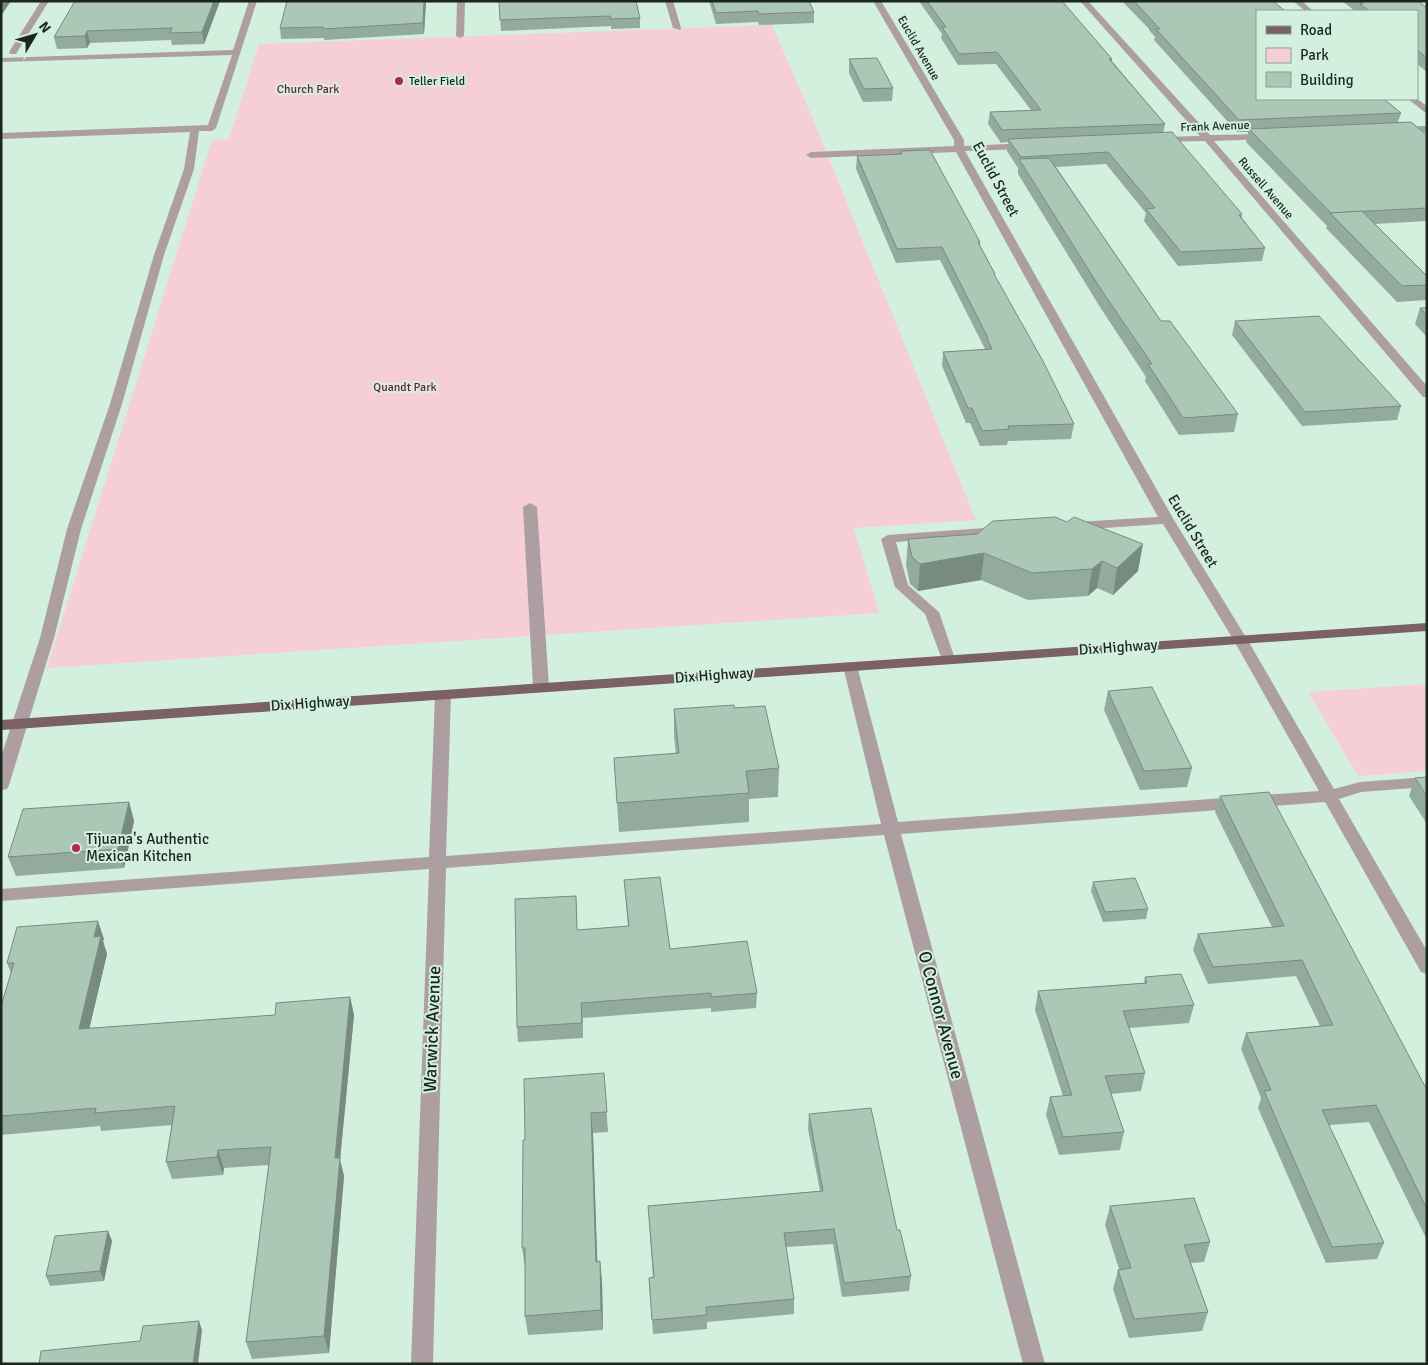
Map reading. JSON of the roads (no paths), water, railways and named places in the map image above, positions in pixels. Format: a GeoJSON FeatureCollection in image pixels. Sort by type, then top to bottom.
{"type":"FeatureCollection","features":[{"type":"Feature","properties":{"kind":"main road","name":"Dix Highway"},"geometry":{"type":"LineString","coordinates":[[1,725],[1427,627]]}},
{"type":"Feature","properties":{"kind":"street"},"geometry":{"type":"LineString","coordinates":[[14,52],[45,1]]}},
{"type":"Feature","properties":{"kind":"street"},"geometry":{"type":"LineString","coordinates":[[1,136],[212,128],[253,1]]}},
{"type":"Feature","properties":{"kind":"street"},"geometry":{"type":"LineString","coordinates":[[460,36],[461,1]]}},
{"type":"Feature","properties":{"kind":"street"},"geometry":{"type":"LineString","coordinates":[[669,1],[677,28]]}},
{"type":"Feature","properties":{"kind":"street","name":"Euclid Avenue"},"geometry":{"type":"LineString","coordinates":[[877,1],[940,108]]}},
{"type":"Feature","properties":{"kind":"street","name":"Russell Avenue"},"geometry":{"type":"LineString","coordinates":[[1084,1],[1206,138],[1427,394]]}},
{"type":"Feature","properties":{"kind":"street"},"geometry":{"type":"LineString","coordinates":[[1298,1],[1308,10]]}},
{"type":"Feature","properties":{"kind":"street"},"geometry":{"type":"LineString","coordinates":[[1,60],[236,52]]}},
{"type":"Feature","properties":{"kind":"street"},"geometry":{"type":"LineString","coordinates":[[1413,100],[1427,111]]}},
{"type":"Feature","properties":{"kind":"street","name":"Euclid Street"},"geometry":{"type":"LineString","coordinates":[[940,108],[959,140],[959,149],[1167,520],[1240,639],[1427,967]]}},
{"type":"Feature","properties":{"kind":"street"},"geometry":{"type":"LineString","coordinates":[[1,784],[19,723],[48,638],[74,529],[116,404],[159,255],[189,169],[195,129]]}},
{"type":"Feature","properties":{"kind":"street"},"geometry":{"type":"LineString","coordinates":[[1394,130],[1427,129]]}},
{"type":"Feature","properties":{"kind":"street","name":"Frank Avenue"},"geometry":{"type":"LineString","coordinates":[[1148,141],[1274,136]]}},
{"type":"Feature","properties":{"kind":"street"},"geometry":{"type":"LineString","coordinates":[[812,155],[1042,145]]}},
{"type":"Feature","properties":{"kind":"street"},"geometry":{"type":"LineString","coordinates":[[530,507],[541,687]]}},
{"type":"Feature","properties":{"kind":"street"},"geometry":{"type":"LineString","coordinates":[[1067,527],[1167,520]]}},
{"type":"Feature","properties":{"kind":"street"},"geometry":{"type":"LineString","coordinates":[[948,659],[932,612],[902,586],[888,539],[1007,531]]}},
{"type":"Feature","properties":{"kind":"street","name":"O Connor Avenue"},"geometry":{"type":"LineString","coordinates":[[850,666],[1034,1364]]}},
{"type":"Feature","properties":{"kind":"street","name":"Warwick Avenue"},"geometry":{"type":"LineString","coordinates":[[422,1364],[443,694]]}},
{"type":"Feature","properties":{"kind":"street"},"geometry":{"type":"LineString","coordinates":[[1,896],[1330,796],[1360,787],[1427,782]]}},
{"type":"Feature","properties":{"kind":"place","name":"Teller Field"},"geometry":{"type":"Point","coordinates":[399,81]}},
{"type":"Feature","properties":{"kind":"place","name":"Tijuana's Authentic Mexican Kitchen"},"geometry":{"type":"Point","coordinates":[76,848]}},
{"type":"Feature","properties":{"kind":"park label","name":"Church Park"},"geometry":{"type":"Point","coordinates":[308,89]}},
{"type":"Feature","properties":{"kind":"park label","name":"Quandt Park"},"geometry":{"type":"Point","coordinates":[405,387]}}]}
